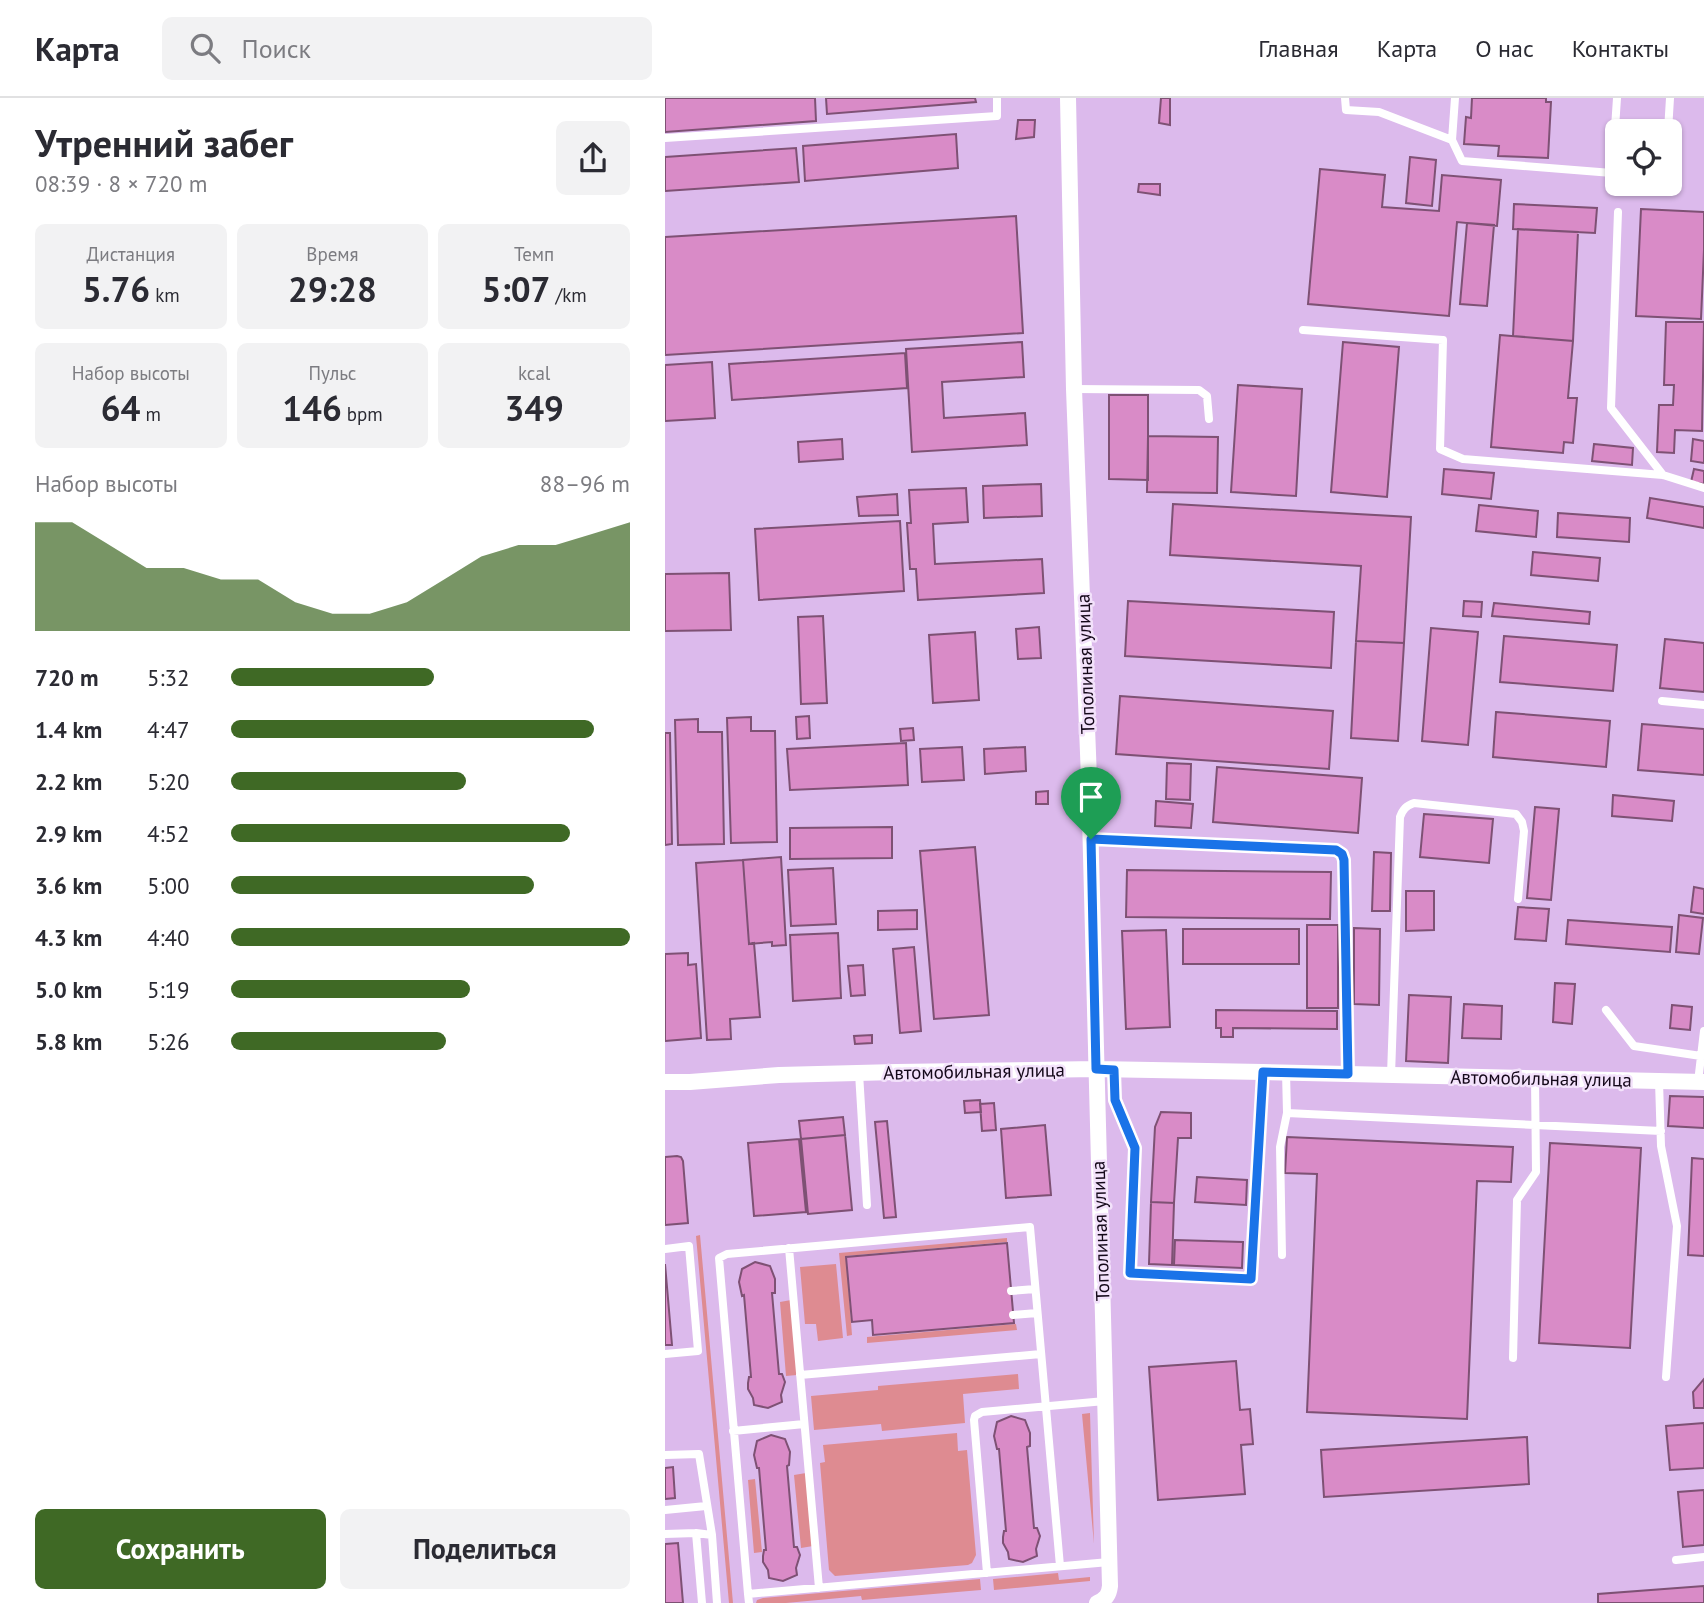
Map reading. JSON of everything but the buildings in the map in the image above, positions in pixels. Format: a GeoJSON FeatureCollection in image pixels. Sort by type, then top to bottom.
{"type":"FeatureCollection","features":[{"type":"Feature","properties":{"kind":"street","name":"Тополиная улица"},"geometry":{"type":"LineString","coordinates":[[1068,98],[1074,389],[1091,839],[1109,1562],[1109,1594],[1097,1603]]}},
{"type":"Feature","properties":{"kind":"street","name":"Автомобильная улица"},"geometry":{"type":"LineString","coordinates":[[665,1082],[779,1075],[1096,1069],[1701,1082]]}},
{"type":"Feature","properties":{"kind":"lane"},"geometry":{"type":"LineString","coordinates":[[665,138],[997,116],[997,98]]}},
{"type":"Feature","properties":{"kind":"lane"},"geometry":{"type":"LineString","coordinates":[[1345,98],[1346,110],[1379,112],[1452,140]]}},
{"type":"Feature","properties":{"kind":"lane"},"geometry":{"type":"LineString","coordinates":[[1455,98],[1452,140],[1462,161],[1612,173],[1617,98]]}},
{"type":"Feature","properties":{"kind":"lane"},"geometry":{"type":"LineString","coordinates":[[1669,119],[1670,98]]}},
{"type":"Feature","properties":{"kind":"lane"},"geometry":{"type":"LineString","coordinates":[[1618,212],[1611,408],[1663,475]]}},
{"type":"Feature","properties":{"kind":"lane"},"geometry":{"type":"LineString","coordinates":[[1303,330],[1443,340],[1440,449],[1463,459],[1663,475],[1704,488]]}},
{"type":"Feature","properties":{"kind":"lane"},"geometry":{"type":"LineString","coordinates":[[1074,389],[1199,390],[1207,396],[1209,419]]}},
{"type":"Feature","properties":{"kind":"lane"},"geometry":{"type":"LineString","coordinates":[[1661,701],[1704,705]]}},
{"type":"Feature","properties":{"kind":"lane"},"geometry":{"type":"LineString","coordinates":[[1391,1075],[1400,817],[1403,810],[1414,803],[1516,814],[1524,831],[1518,899]]}},
{"type":"Feature","properties":{"kind":"lane"},"geometry":{"type":"LineString","coordinates":[[1091,839],[1336,850],[1342,854],[1348,1074]]}},
{"type":"Feature","properties":{"kind":"lane"},"geometry":{"type":"LineString","coordinates":[[1606,1010],[1634,1046],[1701,1056]]}},
{"type":"Feature","properties":{"kind":"lane"},"geometry":{"type":"LineString","coordinates":[[1701,1082],[1704,1031]]}},
{"type":"Feature","properties":{"kind":"lane"},"geometry":{"type":"LineString","coordinates":[[1114,1070],[1115,1100],[1135,1148],[1130,1273],[1251,1279],[1263,1072]]}},
{"type":"Feature","properties":{"kind":"lane"},"geometry":{"type":"LineString","coordinates":[[1282,1255],[1280,1147],[1287,1113],[1286,1072]]}},
{"type":"Feature","properties":{"kind":"lane"},"geometry":{"type":"LineString","coordinates":[[859,1073],[867,1205]]}},
{"type":"Feature","properties":{"kind":"lane"},"geometry":{"type":"LineString","coordinates":[[1513,1358],[1517,1200],[1536,1172],[1535,1078]]}},
{"type":"Feature","properties":{"kind":"lane"},"geometry":{"type":"LineString","coordinates":[[1659,1081],[1661,1146],[1677,1226],[1666,1377]]}},
{"type":"Feature","properties":{"kind":"lane"},"geometry":{"type":"LineString","coordinates":[[1287,1113],[1661,1131]]}},
{"type":"Feature","properties":{"kind":"lane"},"geometry":{"type":"LineString","coordinates":[[1060,1566],[1030,1227],[727,1254],[719,1258],[748,1598],[819,1587],[1109,1562]]}},
{"type":"Feature","properties":{"kind":"lane"},"geometry":{"type":"LineString","coordinates":[[665,1249],[689,1246],[698,1351],[665,1354]]}},
{"type":"Feature","properties":{"kind":"lane"},"geometry":{"type":"LineString","coordinates":[[789,1248],[819,1587]]}},
{"type":"Feature","properties":{"kind":"lane"},"geometry":{"type":"LineString","coordinates":[[1011,1291],[1035,1289]]}},
{"type":"Feature","properties":{"kind":"lane"},"geometry":{"type":"LineString","coordinates":[[1013,1315],[1037,1313]]}},
{"type":"Feature","properties":{"kind":"lane"},"geometry":{"type":"LineString","coordinates":[[800,1375],[1041,1354]]}},
{"type":"Feature","properties":{"kind":"lane"},"geometry":{"type":"LineString","coordinates":[[987,1573],[975,1416],[982,1412],[1105,1401]]}},
{"type":"Feature","properties":{"kind":"lane"},"geometry":{"type":"LineString","coordinates":[[733,1430],[804,1424]]}},
{"type":"Feature","properties":{"kind":"lane"},"geometry":{"type":"LineString","coordinates":[[665,1455],[699,1454],[712,1535],[717,1603]]}},
{"type":"Feature","properties":{"kind":"lane"},"geometry":{"type":"LineString","coordinates":[[665,1510],[706,1506]]}},
{"type":"Feature","properties":{"kind":"lane"},"geometry":{"type":"LineString","coordinates":[[696,1533],[702,1603]]}},
{"type":"Feature","properties":{"kind":"lane"},"geometry":{"type":"LineString","coordinates":[[665,1534],[712,1535]]}},
{"type":"Feature","properties":{"kind":"lane"},"geometry":{"type":"LineString","coordinates":[[1676,1560],[1704,1557]]}},
{"type":"Feature","properties":{"kind":"shaded area"},"geometry":{"type":"Polygon","coordinates":[[[700,1235],[733,1603],[729,1603],[696,1236],[700,1235]]]}},
{"type":"Feature","properties":{"kind":"shaded area"},"geometry":{"type":"Polygon","coordinates":[[[1007,1238],[1007,1242],[846,1256],[852,1335],[847,1336],[839,1253],[1007,1238]]]}},
{"type":"Feature","properties":{"kind":"shaded area"},"geometry":{"type":"Polygon","coordinates":[[[836,1264],[843,1338],[818,1341],[816,1324],[805,1324],[800,1267],[836,1264]]]}},
{"type":"Feature","properties":{"kind":"shaded area"},"geometry":{"type":"Polygon","coordinates":[[[791,1300],[797,1375],[786,1376],[780,1302],[791,1300]]]}},
{"type":"Feature","properties":{"kind":"shaded area"},"geometry":{"type":"Polygon","coordinates":[[[1016,1324],[1017,1330],[867,1343],[867,1337],[1016,1324]]]}},
{"type":"Feature","properties":{"kind":"shaded area"},"geometry":{"type":"Polygon","coordinates":[[[1018,1374],[1019,1389],[963,1394],[965,1423],[882,1431],[881,1424],[814,1430],[811,1396],[878,1390],[878,1386],[1018,1374]]]}},
{"type":"Feature","properties":{"kind":"shaded area"},"geometry":{"type":"Polygon","coordinates":[[[1090,1413],[1094,1544],[1082,1414],[1090,1413]]]}},
{"type":"Feature","properties":{"kind":"shaded area"},"geometry":{"type":"Polygon","coordinates":[[[957,1433],[958,1451],[967,1450],[976,1555],[972,1563],[835,1576],[829,1570],[820,1463],[825,1462],[823,1445],[957,1433]]]}},
{"type":"Feature","properties":{"kind":"shaded area"},"geometry":{"type":"Polygon","coordinates":[[[806,1473],[813,1546],[801,1548],[794,1475],[806,1473]]]}},
{"type":"Feature","properties":{"kind":"shaded area"},"geometry":{"type":"Polygon","coordinates":[[[755,1479],[762,1552],[754,1553],[748,1480],[755,1479]]]}},
{"type":"Feature","properties":{"kind":"shaded area"},"geometry":{"type":"Polygon","coordinates":[[[1058,1573],[1059,1580],[1090,1577],[1090,1581],[994,1590],[993,1579],[1058,1573]]]}},
{"type":"Feature","properties":{"kind":"shaded area"},"geometry":{"type":"Polygon","coordinates":[[[980,1579],[981,1590],[862,1600],[861,1596],[756,1603],[763,1598],[980,1579]]]}},
{"type":"Feature","properties":{"kind":"route"},"geometry":{"type":"LineString","coordinates":[[1091,839],[1336,850],[1342,854],[1348,1074],[1263,1072],[1251,1279],[1130,1273],[1135,1148],[1115,1100],[1114,1070],[1096,1069],[1091,839]]}}]}
